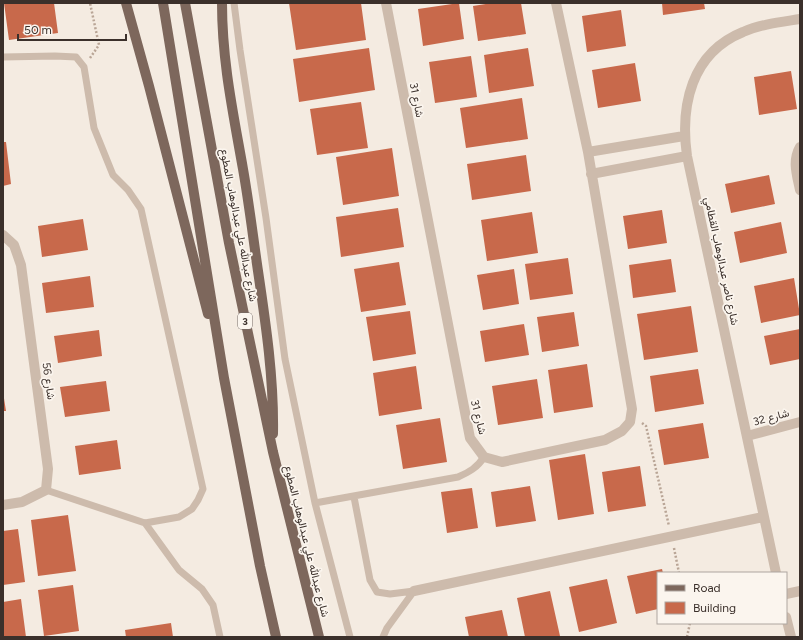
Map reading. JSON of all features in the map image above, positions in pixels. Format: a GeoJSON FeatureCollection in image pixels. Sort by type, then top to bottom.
{"type":"FeatureCollection","features":[{"type":"Feature","properties":{"kind":"main road"},"geometry":{"type":"LineString","coordinates":[[126,3],[150,86],[224,378]]}},
{"type":"Feature","properties":{"kind":"main road","name":"شارع عبدالله علي عبدالوهاب المطوع"},"geometry":{"type":"LineString","coordinates":[[185,3],[229,243],[273,452],[319,637]]}},
{"type":"Feature","properties":{"kind":"main road"},"geometry":{"type":"LineString","coordinates":[[222,3],[223,39],[227,81],[247,194],[263,300],[274,402],[273,452]]}},
{"type":"Feature","properties":{"kind":"main road"},"geometry":{"type":"LineString","coordinates":[[164,4],[224,378],[260,566],[276,637]]}},
{"type":"Feature","properties":{"kind":"street","name":"شارع 31"},"geometry":{"type":"LineString","coordinates":[[386,3],[470,438],[484,457]]}},
{"type":"Feature","properties":{"kind":"street"},"geometry":{"type":"LineString","coordinates":[[484,457],[502,462],[605,440],[622,431],[630,422],[632,409],[588,152],[556,3]]}},
{"type":"Feature","properties":{"kind":"street","name":"شارع ناصر عبدالوهاب القطامي"},"geometry":{"type":"LineString","coordinates":[[776,572],[687,156],[684,136],[684,120],[690,92],[702,66],[722,43],[744,31],[762,25],[800,19]]}},
{"type":"Feature","properties":{"kind":"street"},"geometry":{"type":"LineString","coordinates":[[588,152],[684,136]]}},
{"type":"Feature","properties":{"kind":"street"},"geometry":{"type":"LineString","coordinates":[[800,147],[795,159],[800,190]]}},
{"type":"Feature","properties":{"kind":"street"},"geometry":{"type":"LineString","coordinates":[[591,174],[687,156]]}},
{"type":"Feature","properties":{"kind":"street","name":"شارع 56"},"geometry":{"type":"LineString","coordinates":[[3,235],[14,245],[21,265],[48,469],[46,490]]}},
{"type":"Feature","properties":{"kind":"street","name":"شارع 32"},"geometry":{"type":"LineString","coordinates":[[747,436],[800,422]]}},
{"type":"Feature","properties":{"kind":"street"},"geometry":{"type":"LineString","coordinates":[[3,505],[22,502],[46,490]]}},
{"type":"Feature","properties":{"kind":"street"},"geometry":{"type":"LineString","coordinates":[[414,591],[763,517]]}},
{"type":"Feature","properties":{"kind":"street"},"geometry":{"type":"LineString","coordinates":[[787,594],[800,591]]}},
{"type":"Feature","properties":{"kind":"street"},"geometry":{"type":"LineString","coordinates":[[787,621],[791,637]]}},
{"type":"Feature","properties":{"kind":"lane"},"geometry":{"type":"LineString","coordinates":[[234,3],[285,359],[315,503],[350,637]]}},
{"type":"Feature","properties":{"kind":"lane"},"geometry":{"type":"LineString","coordinates":[[3,57],[76,57],[84,67],[94,128],[113,175],[128,190],[141,209],[203,489],[192,509],[178,517],[145,523],[46,490]]}},
{"type":"Feature","properties":{"kind":"lane"},"geometry":{"type":"LineString","coordinates":[[315,503],[458,478],[478,466],[484,457]]}},
{"type":"Feature","properties":{"kind":"lane"},"geometry":{"type":"LineString","coordinates":[[354,497],[370,580],[377,592],[390,594],[414,591]]}},
{"type":"Feature","properties":{"kind":"lane"},"geometry":{"type":"LineString","coordinates":[[145,523],[179,570],[202,589],[213,605],[220,637]]}},
{"type":"Feature","properties":{"kind":"lane"},"geometry":{"type":"LineString","coordinates":[[383,637],[387,628],[414,591]]}},
{"type":"Feature","properties":{"kind":"path"},"geometry":{"type":"LineString","coordinates":[[84,67],[99,45],[90,3]]}},
{"type":"Feature","properties":{"kind":"path"},"geometry":{"type":"LineString","coordinates":[[631,415],[646,426],[680,572]]}},
{"type":"Feature","properties":{"kind":"path"},"geometry":{"type":"LineString","coordinates":[[687,637],[690,624]]}},
{"type":"Feature","properties":{"kind":"building"},"geometry":{"type":"Polygon","coordinates":[[[4,3],[54,3],[58,33],[9,40],[4,3]]]}},
{"type":"Feature","properties":{"kind":"building"},"geometry":{"type":"Polygon","coordinates":[[[289,3],[361,3],[366,40],[296,50],[289,3]]]}},
{"type":"Feature","properties":{"kind":"building"},"geometry":{"type":"Polygon","coordinates":[[[459,3],[464,39],[423,46],[418,9],[459,3]]]}},
{"type":"Feature","properties":{"kind":"building"},"geometry":{"type":"Polygon","coordinates":[[[492,3],[521,3],[526,34],[478,41],[473,6],[492,3]]]}},
{"type":"Feature","properties":{"kind":"building"},"geometry":{"type":"Polygon","coordinates":[[[662,3],[704,3],[705,9],[663,15],[662,3]]]}},
{"type":"Feature","properties":{"kind":"building"},"geometry":{"type":"Polygon","coordinates":[[[621,10],[626,46],[587,52],[582,16],[621,10]]]}},
{"type":"Feature","properties":{"kind":"building"},"geometry":{"type":"Polygon","coordinates":[[[369,48],[375,90],[299,102],[293,59],[369,48]]]}},
{"type":"Feature","properties":{"kind":"building"},"geometry":{"type":"Polygon","coordinates":[[[528,48],[534,86],[489,93],[484,55],[528,48]]]}},
{"type":"Feature","properties":{"kind":"building"},"geometry":{"type":"Polygon","coordinates":[[[471,56],[477,97],[435,103],[429,62],[471,56]]]}},
{"type":"Feature","properties":{"kind":"building"},"geometry":{"type":"Polygon","coordinates":[[[635,63],[641,101],[598,108],[592,70],[635,63]]]}},
{"type":"Feature","properties":{"kind":"building"},"geometry":{"type":"Polygon","coordinates":[[[791,71],[797,109],[759,115],[754,77],[791,71]]]}},
{"type":"Feature","properties":{"kind":"building"},"geometry":{"type":"Polygon","coordinates":[[[522,98],[528,139],[466,148],[460,108],[522,98]]]}},
{"type":"Feature","properties":{"kind":"building"},"geometry":{"type":"Polygon","coordinates":[[[361,102],[368,148],[317,155],[310,109],[361,102]]]}},
{"type":"Feature","properties":{"kind":"building"},"geometry":{"type":"Polygon","coordinates":[[[3,142],[6,142],[11,184],[3,186],[3,142]]]}},
{"type":"Feature","properties":{"kind":"building"},"geometry":{"type":"Polygon","coordinates":[[[392,148],[399,196],[343,205],[336,157],[392,148]]]}},
{"type":"Feature","properties":{"kind":"building"},"geometry":{"type":"Polygon","coordinates":[[[526,155],[531,191],[472,200],[467,164],[526,155]]]}},
{"type":"Feature","properties":{"kind":"building"},"geometry":{"type":"Polygon","coordinates":[[[769,175],[775,204],[731,213],[725,184],[769,175]]]}},
{"type":"Feature","properties":{"kind":"building"},"geometry":{"type":"Polygon","coordinates":[[[398,208],[404,247],[341,257],[336,217],[398,208]]]}},
{"type":"Feature","properties":{"kind":"building"},"geometry":{"type":"Polygon","coordinates":[[[662,210],[667,243],[628,249],[623,216],[662,210]]]}},
{"type":"Feature","properties":{"kind":"building"},"geometry":{"type":"Polygon","coordinates":[[[532,212],[538,253],[487,261],[481,220],[532,212]]]}},
{"type":"Feature","properties":{"kind":"building"},"geometry":{"type":"Polygon","coordinates":[[[83,219],[88,250],[42,257],[38,226],[83,219]]]}},
{"type":"Feature","properties":{"kind":"building"},"geometry":{"type":"Polygon","coordinates":[[[781,222],[787,253],[740,263],[734,232],[781,222]]]}},
{"type":"Feature","properties":{"kind":"building"},"geometry":{"type":"Polygon","coordinates":[[[568,258],[573,294],[530,300],[525,264],[568,258]]]}},
{"type":"Feature","properties":{"kind":"building"},"geometry":{"type":"Polygon","coordinates":[[[671,259],[676,292],[633,298],[629,265],[671,259]]]}},
{"type":"Feature","properties":{"kind":"building"},"geometry":{"type":"Polygon","coordinates":[[[399,262],[406,305],[361,312],[354,269],[399,262]]]}},
{"type":"Feature","properties":{"kind":"building"},"geometry":{"type":"Polygon","coordinates":[[[514,269],[519,304],[483,310],[477,275],[514,269]]]}},
{"type":"Feature","properties":{"kind":"building"},"geometry":{"type":"Polygon","coordinates":[[[90,276],[94,307],[46,313],[42,283],[90,276]]]}},
{"type":"Feature","properties":{"kind":"building"},"geometry":{"type":"Polygon","coordinates":[[[794,278],[800,315],[761,323],[754,286],[794,278]]]}},
{"type":"Feature","properties":{"kind":"building"},"geometry":{"type":"Polygon","coordinates":[[[691,306],[698,352],[644,360],[637,314],[691,306]]]}},
{"type":"Feature","properties":{"kind":"building"},"geometry":{"type":"Polygon","coordinates":[[[410,311],[416,354],[373,361],[366,317],[410,311]]]}},
{"type":"Feature","properties":{"kind":"building"},"geometry":{"type":"Polygon","coordinates":[[[574,312],[579,346],[542,352],[537,317],[574,312]]]}},
{"type":"Feature","properties":{"kind":"building"},"geometry":{"type":"Polygon","coordinates":[[[524,324],[529,355],[485,362],[480,331],[524,324]]]}},
{"type":"Feature","properties":{"kind":"building"},"geometry":{"type":"Polygon","coordinates":[[[800,329],[800,359],[770,365],[764,336],[800,329]]]}},
{"type":"Feature","properties":{"kind":"building"},"geometry":{"type":"Polygon","coordinates":[[[99,330],[102,356],[58,363],[54,336],[99,330]]]}},
{"type":"Feature","properties":{"kind":"building"},"geometry":{"type":"Polygon","coordinates":[[[587,364],[593,407],[554,413],[548,370],[587,364]]]}},
{"type":"Feature","properties":{"kind":"building"},"geometry":{"type":"Polygon","coordinates":[[[416,366],[422,409],[379,416],[373,373],[416,366]]]}},
{"type":"Feature","properties":{"kind":"building"},"geometry":{"type":"Polygon","coordinates":[[[698,369],[704,404],[655,412],[650,376],[698,369]]]}},
{"type":"Feature","properties":{"kind":"building"},"geometry":{"type":"Polygon","coordinates":[[[537,379],[543,418],[498,425],[492,386],[537,379]]]}},
{"type":"Feature","properties":{"kind":"building"},"geometry":{"type":"Polygon","coordinates":[[[106,381],[110,411],[65,417],[60,387],[106,381]]]}},
{"type":"Feature","properties":{"kind":"building"},"geometry":{"type":"Polygon","coordinates":[[[3,392],[6,411],[3,411],[3,392]]]}},
{"type":"Feature","properties":{"kind":"building"},"geometry":{"type":"Polygon","coordinates":[[[440,418],[447,462],[403,469],[396,425],[440,418]]]}},
{"type":"Feature","properties":{"kind":"building"},"geometry":{"type":"Polygon","coordinates":[[[703,423],[709,458],[664,465],[658,430],[703,423]]]}},
{"type":"Feature","properties":{"kind":"building"},"geometry":{"type":"Polygon","coordinates":[[[117,440],[121,469],[79,475],[75,446],[117,440]]]}},
{"type":"Feature","properties":{"kind":"building"},"geometry":{"type":"Polygon","coordinates":[[[585,454],[594,514],[558,520],[549,460],[585,454]]]}},
{"type":"Feature","properties":{"kind":"building"},"geometry":{"type":"Polygon","coordinates":[[[640,466],[646,506],[608,512],[602,472],[640,466]]]}},
{"type":"Feature","properties":{"kind":"building"},"geometry":{"type":"Polygon","coordinates":[[[530,486],[536,521],[496,527],[491,492],[530,486]]]}},
{"type":"Feature","properties":{"kind":"building"},"geometry":{"type":"Polygon","coordinates":[[[472,488],[478,528],[447,533],[441,492],[472,488]]]}},
{"type":"Feature","properties":{"kind":"building"},"geometry":{"type":"Polygon","coordinates":[[[68,515],[76,571],[38,576],[31,520],[68,515]]]}},
{"type":"Feature","properties":{"kind":"building"},"geometry":{"type":"Polygon","coordinates":[[[18,529],[25,582],[3,585],[3,531],[18,529]]]}},
{"type":"Feature","properties":{"kind":"building"},"geometry":{"type":"Polygon","coordinates":[[[662,569],[663,572],[657,572],[657,609],[636,614],[627,576],[662,569]]]}},
{"type":"Feature","properties":{"kind":"building"},"geometry":{"type":"Polygon","coordinates":[[[607,579],[617,623],[579,632],[569,587],[607,579]]]}},
{"type":"Feature","properties":{"kind":"building"},"geometry":{"type":"Polygon","coordinates":[[[73,585],[79,631],[44,636],[38,590],[73,585]]]}},
{"type":"Feature","properties":{"kind":"building"},"geometry":{"type":"Polygon","coordinates":[[[550,591],[560,636],[525,637],[517,598],[550,591]]]}},
{"type":"Feature","properties":{"kind":"building"},"geometry":{"type":"Polygon","coordinates":[[[21,599],[26,637],[3,637],[3,602],[21,599]]]}},
{"type":"Feature","properties":{"kind":"building"},"geometry":{"type":"Polygon","coordinates":[[[502,610],[508,637],[469,637],[465,617],[502,610]]]}},
{"type":"Feature","properties":{"kind":"building"},"geometry":{"type":"Polygon","coordinates":[[[171,623],[173,637],[126,637],[125,630],[171,623]]]}}]}
